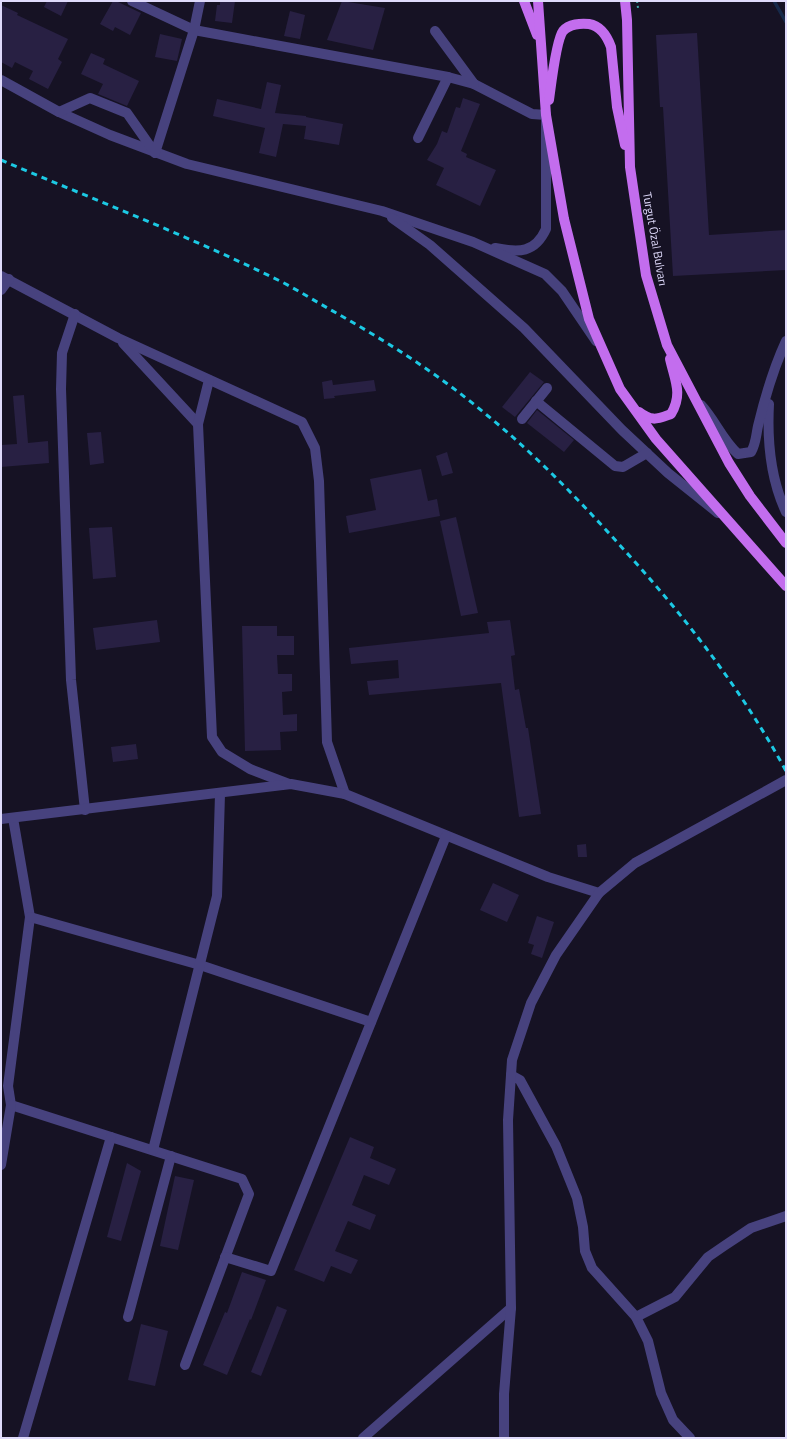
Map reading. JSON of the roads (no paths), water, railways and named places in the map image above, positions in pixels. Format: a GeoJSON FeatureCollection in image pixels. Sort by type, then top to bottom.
{"type":"FeatureCollection","features":[{"type":"Feature","properties":{"kind":"main road"},"geometry":{"type":"LineString","coordinates":[[524,1],[540,44]]}},
{"type":"Feature","properties":{"kind":"main road"},"geometry":{"type":"LineString","coordinates":[[538,1],[546,115],[564,219],[589,319],[620,389],[656,439],[726,520],[786,586]]}},
{"type":"Feature","properties":{"kind":"main road","name":"Turgut Özal Bulvarı"},"geometry":{"type":"LineString","coordinates":[[624,1],[627,20],[630,167],[646,275],[667,345],[694,398],[729,463],[750,496],[786,543]]}},
{"type":"Feature","properties":{"kind":"main road"},"geometry":{"type":"LineString","coordinates":[[546,115],[558,44],[563,31],[573,25],[583,23],[593,24],[601,30],[608,39],[611,47],[616,107],[630,167]]}},
{"type":"Feature","properties":{"kind":"main road"},"geometry":{"type":"LineString","coordinates":[[620,389],[637,410],[647,418],[656,419],[671,414],[677,404],[678,393],[667,345]]}},
{"type":"Feature","properties":{"kind":"street"},"geometry":{"type":"LineString","coordinates":[[132,1],[194,30],[448,77],[474,84],[532,114],[546,115],[547,215],[546,229],[541,240],[527,249],[515,251],[473,242]]}},
{"type":"Feature","properties":{"kind":"street"},"geometry":{"type":"LineString","coordinates":[[155,153],[194,30],[200,1]]}},
{"type":"Feature","properties":{"kind":"street"},"geometry":{"type":"LineString","coordinates":[[435,31],[474,84]]}},
{"type":"Feature","properties":{"kind":"street"},"geometry":{"type":"LineString","coordinates":[[418,138],[448,77]]}},
{"type":"Feature","properties":{"kind":"street"},"geometry":{"type":"LineString","coordinates":[[1,80],[59,112],[155,153],[217,172],[382,211],[473,242],[545,274],[562,291],[603,351]]}},
{"type":"Feature","properties":{"kind":"street"},"geometry":{"type":"LineString","coordinates":[[59,112],[90,98],[127,113],[155,153]]}},
{"type":"Feature","properties":{"kind":"street"},"geometry":{"type":"LineString","coordinates":[[382,211],[430,245],[524,328],[622,430],[680,482],[726,520]]}},
{"type":"Feature","properties":{"kind":"street"},"geometry":{"type":"LineString","coordinates":[[1,290],[5,277],[118,338],[302,422],[315,448],[319,481],[327,742],[345,794]]}},
{"type":"Feature","properties":{"kind":"street"},"geometry":{"type":"LineString","coordinates":[[75,314],[62,353],[61,389],[72,680],[85,810]]}},
{"type":"Feature","properties":{"kind":"street"},"geometry":{"type":"LineString","coordinates":[[118,338],[198,424]]}},
{"type":"Feature","properties":{"kind":"street"},"geometry":{"type":"LineString","coordinates":[[694,398],[718,425],[731,448],[738,454],[751,452],[755,447],[758,426],[778,359],[786,341]]}},
{"type":"Feature","properties":{"kind":"street"},"geometry":{"type":"LineString","coordinates":[[209,380],[198,424],[212,736],[222,752],[250,769],[291,784],[345,794],[548,877],[599,893]]}},
{"type":"Feature","properties":{"kind":"street"},"geometry":{"type":"LineString","coordinates":[[770,387],[768,444],[774,474],[786,512]]}},
{"type":"Feature","properties":{"kind":"street"},"geometry":{"type":"LineString","coordinates":[[522,419],[547,388]]}},
{"type":"Feature","properties":{"kind":"street"},"geometry":{"type":"LineString","coordinates":[[536,401],[615,466],[623,467],[647,453]]}},
{"type":"Feature","properties":{"kind":"street"},"geometry":{"type":"LineString","coordinates":[[504,1438],[504,1394],[511,1308],[508,1120],[512,1060],[531,1003],[556,954],[599,893],[635,863],[786,780]]}},
{"type":"Feature","properties":{"kind":"street"},"geometry":{"type":"LineString","coordinates":[[1,819],[220,794],[291,784]]}},
{"type":"Feature","properties":{"kind":"street"},"geometry":{"type":"LineString","coordinates":[[153,1150],[217,896],[220,794]]}},
{"type":"Feature","properties":{"kind":"street"},"geometry":{"type":"LineString","coordinates":[[1,1165],[11,1105],[8,1086],[30,917],[14,818]]}},
{"type":"Feature","properties":{"kind":"street"},"geometry":{"type":"LineString","coordinates":[[225,1257],[271,1271],[446,836]]}},
{"type":"Feature","properties":{"kind":"street"},"geometry":{"type":"LineString","coordinates":[[30,917],[200,965],[371,1022]]}},
{"type":"Feature","properties":{"kind":"street"},"geometry":{"type":"LineString","coordinates":[[511,1075],[520,1080],[559,1153],[578,1198],[585,1251],[592,1268],[636,1317],[648,1341],[661,1393],[673,1420],[690,1438]]}},
{"type":"Feature","properties":{"kind":"street"},"geometry":{"type":"LineString","coordinates":[[11,1105],[242,1179],[249,1194],[185,1365]]}},
{"type":"Feature","properties":{"kind":"street"},"geometry":{"type":"LineString","coordinates":[[24,1438],[111,1137]]}},
{"type":"Feature","properties":{"kind":"street"},"geometry":{"type":"LineString","coordinates":[[128,1317],[171,1156]]}},
{"type":"Feature","properties":{"kind":"street"},"geometry":{"type":"LineString","coordinates":[[636,1317],[675,1297],[708,1257],[724,1246],[751,1228],[786,1216]]}},
{"type":"Feature","properties":{"kind":"street"},"geometry":{"type":"LineString","coordinates":[[363,1438],[511,1308]]}},
{"type":"Feature","properties":{"kind":"waterway"},"geometry":{"type":"LineString","coordinates":[[774,1],[786,22]]}},
{"type":"Feature","properties":{"kind":"railway"},"geometry":{"type":"LineString","coordinates":[[1,160],[178,234],[282,282],[392,346],[451,386],[507,432],[560,481],[649,577],[671,603],[733,685],[786,771]]}}]}
